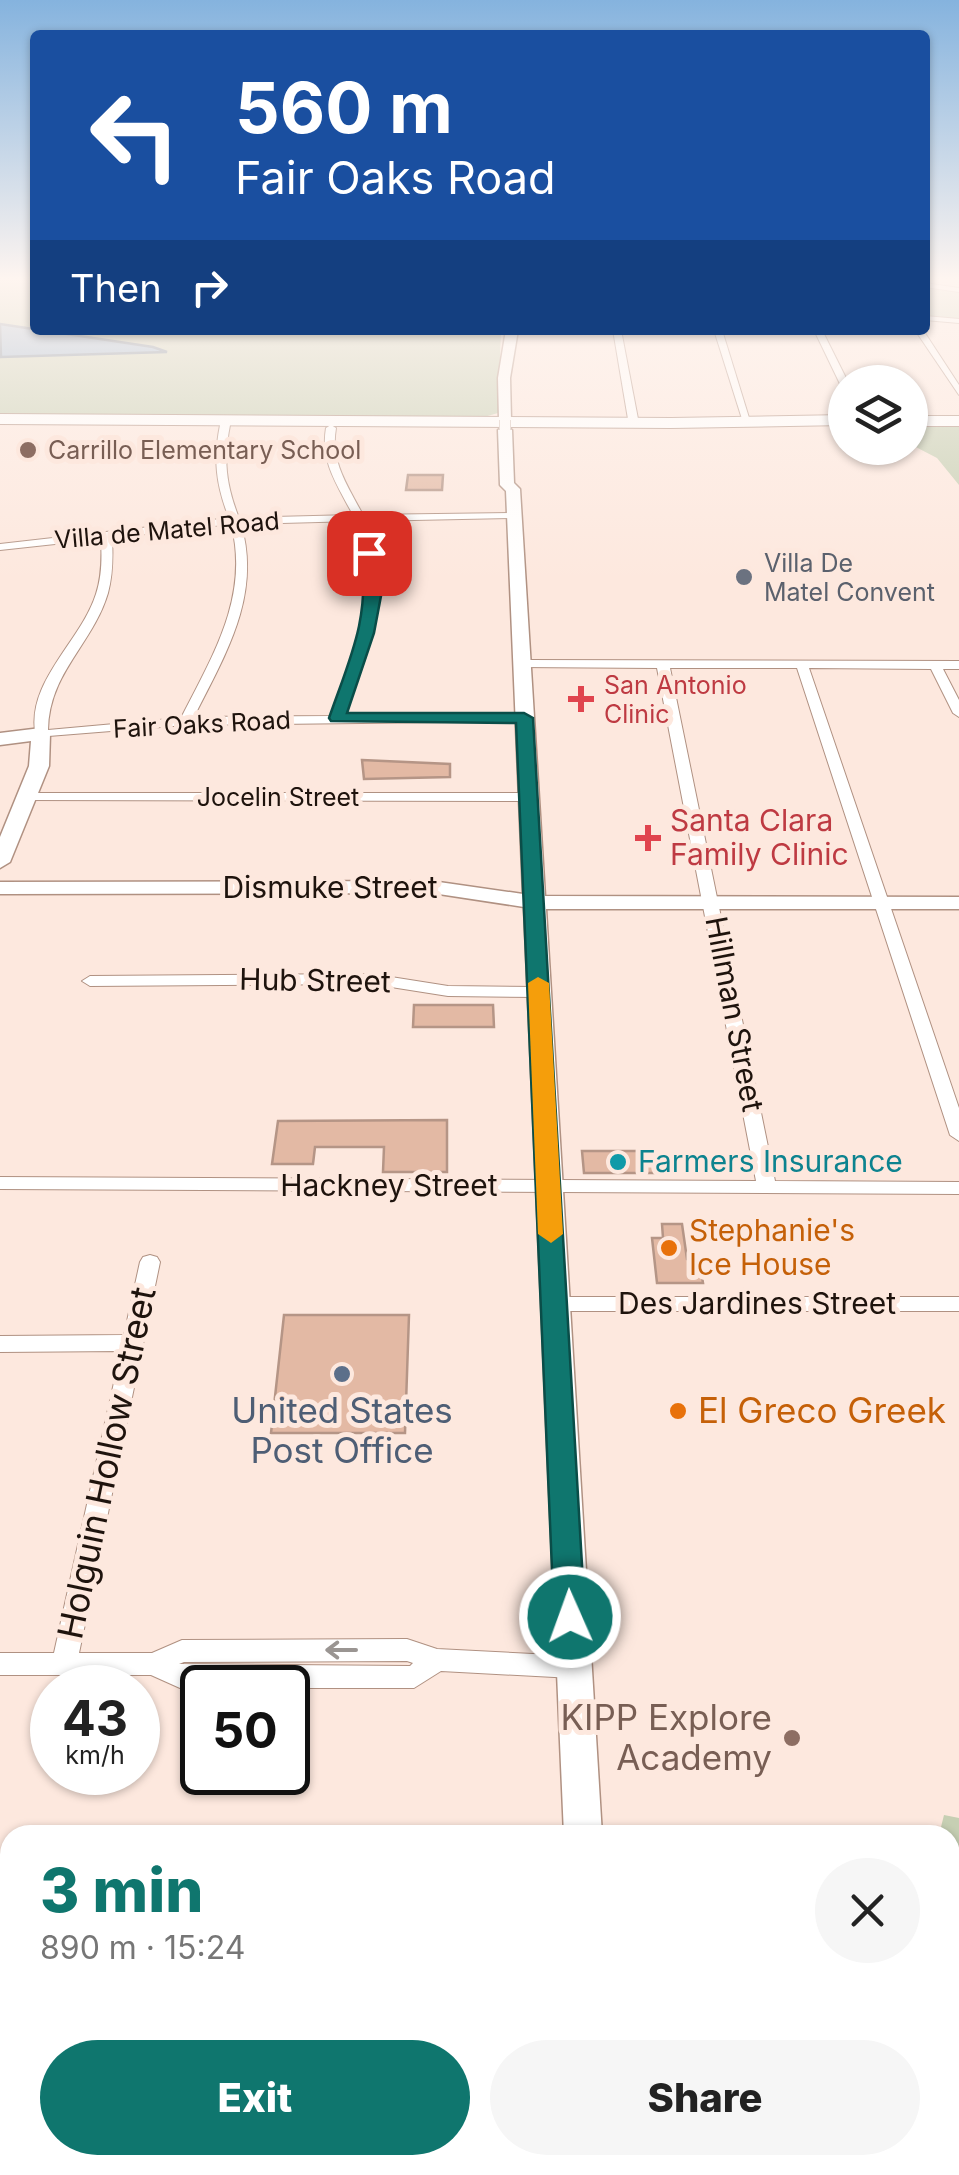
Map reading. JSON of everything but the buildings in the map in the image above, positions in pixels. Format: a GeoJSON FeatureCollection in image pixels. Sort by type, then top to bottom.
{"type":"FeatureCollection","features":[{"type":"Feature","properties":{"kind":"main road"},"geometry":{"type":"LineString","coordinates":[[510,378],[524,718],[582,1825]]}},
{"type":"Feature","properties":{"kind":"main road"},"geometry":{"type":"LineString","coordinates":[[0,419],[511,425],[634,419],[809,422]]}},
{"type":"Feature","properties":{"kind":"main road"},"geometry":{"type":"LineString","coordinates":[[172,420],[577,427],[809,422]]}},
{"type":"Feature","properties":{"kind":"main road"},"geometry":{"type":"LineString","coordinates":[[172,420],[331,428],[828,422]]}},
{"type":"Feature","properties":{"kind":"main road"},"geometry":{"type":"LineString","coordinates":[[928,421],[959,421]]}},
{"type":"Feature","properties":{"kind":"main road"},"geometry":{"type":"LineString","coordinates":[[0,862],[38,766],[41,734]]}},
{"type":"Feature","properties":{"kind":"main road","name":"Fair Oaks Road"},"geometry":{"type":"LineString","coordinates":[[0,739],[41,734]]}},
{"type":"Feature","properties":{"kind":"main road","name":"Dismuke Street"},"geometry":{"type":"LineString","coordinates":[[0,888],[432,887],[536,902],[959,903]]}},
{"type":"Feature","properties":{"kind":"street"},"geometry":{"type":"LineString","coordinates":[[626,378],[634,419]]}},
{"type":"Feature","properties":{"kind":"street"},"geometry":{"type":"LineString","coordinates":[[733,378],[747,419]]}},
{"type":"Feature","properties":{"kind":"street"},"geometry":{"type":"LineString","coordinates":[[186,721],[239,602],[243,561],[217,466],[224,425]]}},
{"type":"Feature","properties":{"kind":"street"},"geometry":{"type":"LineString","coordinates":[[331,428],[328,448],[332,467],[359,516],[374,573],[367,633],[337,718]]}},
{"type":"Feature","properties":{"kind":"street","name":"Villa de Matel Road"},"geometry":{"type":"LineString","coordinates":[[0,547],[233,521],[514,515]]}},
{"type":"Feature","properties":{"kind":"street"},"geometry":{"type":"LineString","coordinates":[[41,734],[42,702],[103,596],[110,570],[106,534]]}},
{"type":"Feature","properties":{"kind":"street"},"geometry":{"type":"LineString","coordinates":[[522,664],[959,665]]}},
{"type":"Feature","properties":{"kind":"street","name":"Hillman Street"},"geometry":{"type":"LineString","coordinates":[[663,664],[767,1188]]}},
{"type":"Feature","properties":{"kind":"street"},"geometry":{"type":"LineString","coordinates":[[802,665],[959,1135]]}},
{"type":"Feature","properties":{"kind":"street"},"geometry":{"type":"LineString","coordinates":[[935,665],[959,712]]}},
{"type":"Feature","properties":{"kind":"street","name":"Fair Oaks Road"},"geometry":{"type":"LineString","coordinates":[[41,734],[186,721],[524,718]]}},
{"type":"Feature","properties":{"kind":"street","name":"Jocelin Street"},"geometry":{"type":"LineString","coordinates":[[27,797],[528,796]]}},
{"type":"Feature","properties":{"kind":"street","name":"Hub Street"},"geometry":{"type":"LineString","coordinates":[[90,982],[372,979],[448,991],[539,992]]}},
{"type":"Feature","properties":{"kind":"street","name":"Hackney Street"},"geometry":{"type":"LineString","coordinates":[[0,1184],[959,1188]]}},
{"type":"Feature","properties":{"kind":"street","name":"Holguin Hollow Street"},"geometry":{"type":"LineString","coordinates":[[64,1664],[150,1262]]}},
{"type":"Feature","properties":{"kind":"street","name":"Des Jardines Street"},"geometry":{"type":"LineString","coordinates":[[554,1304],[959,1304]]}},
{"type":"Feature","properties":{"kind":"street"},"geometry":{"type":"LineString","coordinates":[[0,1344],[132,1343]]}},
{"type":"Feature","properties":{"kind":"street"},"geometry":{"type":"LineString","coordinates":[[0,1664],[153,1664],[182,1651],[408,1650],[437,1660],[572,1667]]}},
{"type":"Feature","properties":{"kind":"green space"},"geometry":{"type":"Polygon","coordinates":[[[0,378],[499,378],[498,413],[484,417],[0,416],[0,378]]]}},
{"type":"Feature","properties":{"kind":"green space"},"geometry":{"type":"Polygon","coordinates":[[[928,426],[959,427],[959,485],[937,458],[928,453],[928,426]]]}},
{"type":"Feature","properties":{"kind":"green space"},"geometry":{"type":"Polygon","coordinates":[[[944,1815],[959,1818],[959,1825],[942,1825],[944,1815]]]}},
{"type":"Feature","properties":{"kind":"slow traffic"},"geometry":{"type":"LineString","coordinates":[[538,983],[551,1234]]}},
{"type":"Feature","properties":{"kind":"place","name":"Carrillo Elementary School"},"geometry":{"type":"Point","coordinates":[28,450]}},
{"type":"Feature","properties":{"kind":"place","name":"Villa De Matel Convent"},"geometry":{"type":"Point","coordinates":[744,577]}},
{"type":"Feature","properties":{"kind":"place","name":"San Antonio Clinic"},"geometry":{"type":"Point","coordinates":[581,699]}},
{"type":"Feature","properties":{"kind":"place","name":"Santa Clara Family Clinic"},"geometry":{"type":"Point","coordinates":[648,838]}},
{"type":"Feature","properties":{"kind":"place","name":"Farmers Insurance"},"geometry":{"type":"Point","coordinates":[618,1162]}},
{"type":"Feature","properties":{"kind":"place","name":"Stephanie's Ice House"},"geometry":{"type":"Point","coordinates":[669,1248]}},
{"type":"Feature","properties":{"kind":"place","name":"United States Post Office"},"geometry":{"type":"Point","coordinates":[342,1374]}},
{"type":"Feature","properties":{"kind":"place","name":"El Greco Greek"},"geometry":{"type":"Point","coordinates":[678,1411]}},
{"type":"Feature","properties":{"kind":"place","name":"KIPP Explore Academy"},"geometry":{"type":"Point","coordinates":[792,1738]}},
{"type":"Feature","properties":{"kind":"route"},"geometry":{"type":"LineString","coordinates":[[369,553],[374,596],[367,633],[337,718],[524,718],[570,1617]]}}]}
